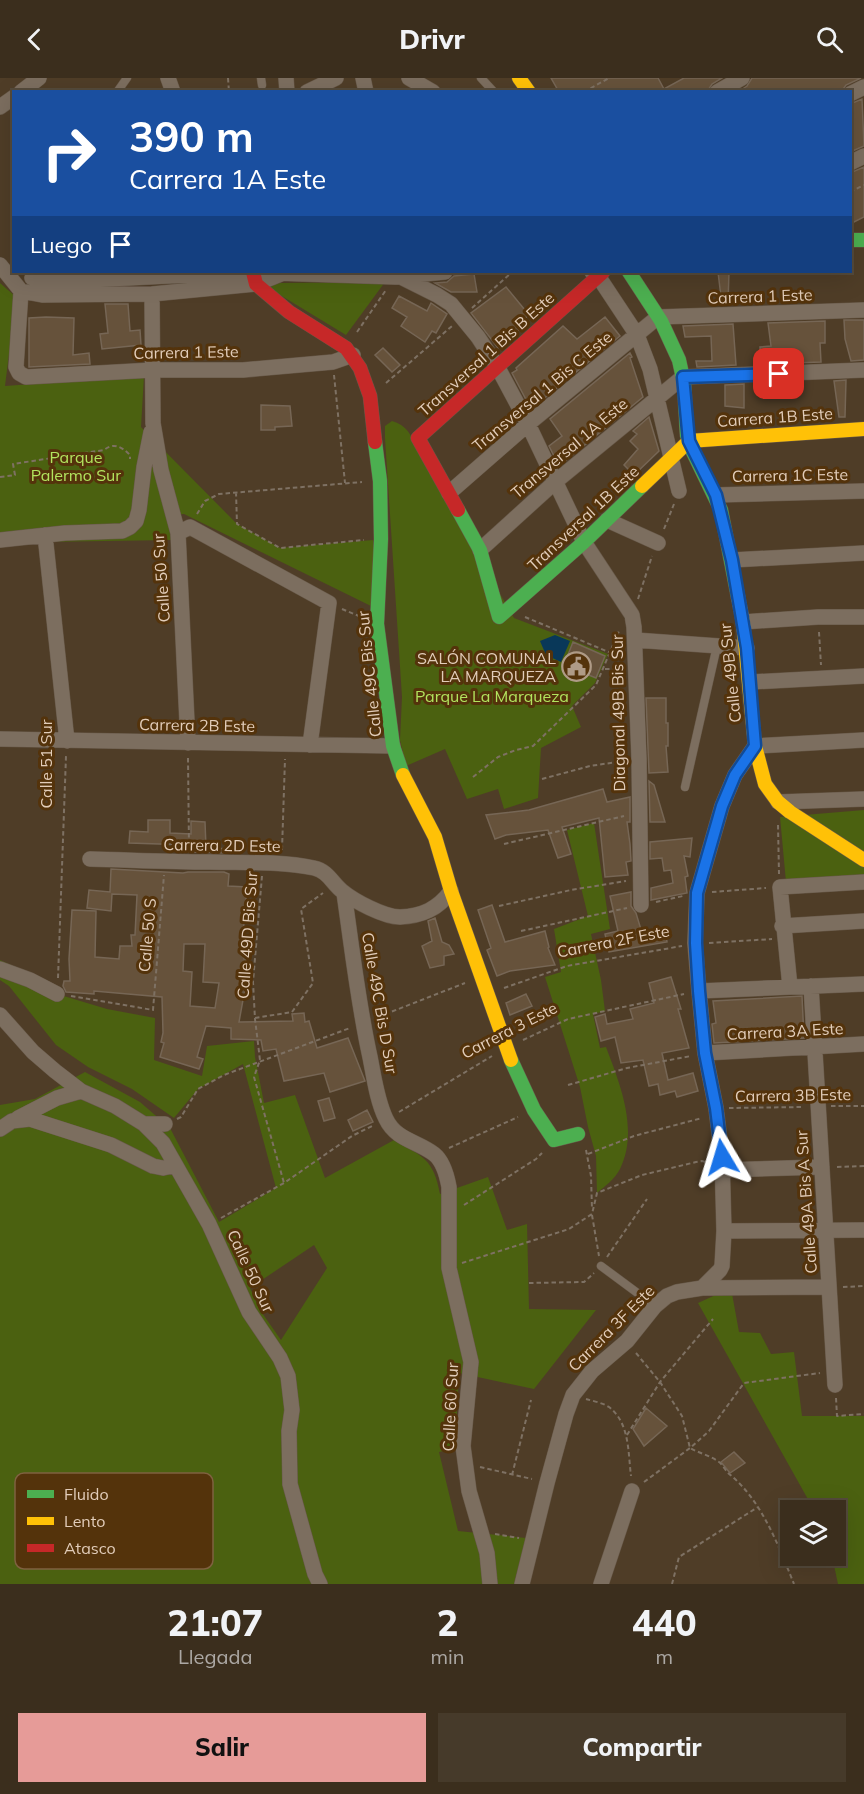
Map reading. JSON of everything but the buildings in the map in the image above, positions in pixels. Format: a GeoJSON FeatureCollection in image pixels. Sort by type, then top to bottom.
{"type":"FeatureCollection","features":[{"type":"Feature","properties":{"kind":"street"},"geometry":{"type":"LineString","coordinates":[[24,90],[39,78]]}},
{"type":"Feature","properties":{"kind":"street"},"geometry":{"type":"LineString","coordinates":[[311,90],[336,78]]}},
{"type":"Feature","properties":{"kind":"street"},"geometry":{"type":"LineString","coordinates":[[409,78],[430,90]]}},
{"type":"Feature","properties":{"kind":"street"},"geometry":{"type":"LineString","coordinates":[[721,90],[742,78]]}},
{"type":"Feature","properties":{"kind":"street"},"geometry":{"type":"LineString","coordinates":[[0,265],[21,291],[42,295],[152,294],[253,275]]}},
{"type":"Feature","properties":{"kind":"street"},"geometry":{"type":"LineString","coordinates":[[21,291],[36,275],[50,282],[198,273]]}},
{"type":"Feature","properties":{"kind":"street"},"geometry":{"type":"LineString","coordinates":[[227,273],[397,275],[429,273]]}},
{"type":"Feature","properties":{"kind":"street"},"geometry":{"type":"LineString","coordinates":[[598,273],[637,335],[650,369],[680,491]]}},
{"type":"Feature","properties":{"kind":"street","name":"Transversal 1 Bis B Este"},"geometry":{"type":"LineString","coordinates":[[449,493],[418,438],[598,273]]}},
{"type":"Feature","properties":{"kind":"street","name":"Calle 49B Sur"},"geometry":{"type":"LineString","coordinates":[[630,273],[658,317],[674,349],[683,377],[689,441],[716,495],[732,560],[747,648],[755,746],[765,784],[778,802]]}},
{"type":"Feature","properties":{"kind":"street"},"geometry":{"type":"LineString","coordinates":[[253,275],[289,312],[349,351]]}},
{"type":"Feature","properties":{"kind":"street","name":"Diagonal 49B Bis Sur"},"geometry":{"type":"LineString","coordinates":[[397,275],[437,294],[451,304],[478,337],[497,366],[528,424],[584,542],[629,609],[634,627],[641,905]]}},
{"type":"Feature","properties":{"kind":"street","name":"Carrera 1 Este"},"geometry":{"type":"LineString","coordinates":[[21,291],[16,367],[19,374],[26,377],[153,370],[243,370],[333,362],[349,351]]}},
{"type":"Feature","properties":{"kind":"street","name":"Calle 50 Sur"},"geometry":{"type":"LineString","coordinates":[[152,294],[153,423],[161,470],[184,530],[188,743]]}},
{"type":"Feature","properties":{"kind":"street","name":"Carrera 1 Este"},"geometry":{"type":"LineString","coordinates":[[658,317],[864,310]]}},
{"type":"Feature","properties":{"kind":"street","name":"Transversal 1 Bis C Este"},"geometry":{"type":"LineString","coordinates":[[449,493],[528,424],[658,317]]}},
{"type":"Feature","properties":{"kind":"street","name":"Calle 49C Bis Sur"},"geometry":{"type":"LineString","coordinates":[[349,351],[360,368],[370,396],[380,481],[381,539],[377,624],[393,746],[405,782],[435,837],[450,891],[489,994],[506,1048],[534,1110],[554,1140]]}},
{"type":"Feature","properties":{"kind":"street"},"geometry":{"type":"LineString","coordinates":[[683,377],[864,370]]}},
{"type":"Feature","properties":{"kind":"street","name":"Transversal 1A Este"},"geometry":{"type":"LineString","coordinates":[[480,550],[555,482],[683,377]]}},
{"type":"Feature","properties":{"kind":"street"},"geometry":{"type":"LineString","coordinates":[[0,540],[122,531],[130,527],[136,521],[140,510],[144,467],[153,423]]}},
{"type":"Feature","properties":{"kind":"street","name":"Carrera 1B Este"},"geometry":{"type":"LineString","coordinates":[[689,441],[864,429]]}},
{"type":"Feature","properties":{"kind":"street","name":"Transversal 1B Este"},"geometry":{"type":"LineString","coordinates":[[503,613],[584,542],[689,441]]}},
{"type":"Feature","properties":{"kind":"street","name":"Carrera 1C Este"},"geometry":{"type":"LineString","coordinates":[[716,495],[864,491]]}},
{"type":"Feature","properties":{"kind":"street"},"geometry":{"type":"LineString","coordinates":[[449,493],[480,550],[503,613]]}},
{"type":"Feature","properties":{"kind":"street"},"geometry":{"type":"LineString","coordinates":[[607,520],[658,543]]}},
{"type":"Feature","properties":{"kind":"street"},"geometry":{"type":"LineString","coordinates":[[184,530],[329,603],[310,745]]}},
{"type":"Feature","properties":{"kind":"street","name":"Calle 51 Sur"},"geometry":{"type":"LineString","coordinates":[[45,535],[67,741]]}},
{"type":"Feature","properties":{"kind":"street"},"geometry":{"type":"LineString","coordinates":[[732,560],[864,553]]}},
{"type":"Feature","properties":{"kind":"street"},"geometry":{"type":"LineString","coordinates":[[743,622],[818,617],[864,617]]}},
{"type":"Feature","properties":{"kind":"street"},"geometry":{"type":"LineString","coordinates":[[634,640],[747,648]]}},
{"type":"Feature","properties":{"kind":"street"},"geometry":{"type":"LineString","coordinates":[[751,682],[864,676]]}},
{"type":"Feature","properties":{"kind":"street","name":"Carrera 2B Este"},"geometry":{"type":"LineString","coordinates":[[0,739],[393,746]]}},
{"type":"Feature","properties":{"kind":"street"},"geometry":{"type":"LineString","coordinates":[[702,1288],[722,1266],[724,1231],[722,1170],[716,1108],[705,1053],[696,943],[697,893],[709,846],[735,775],[755,746],[864,740]]}},
{"type":"Feature","properties":{"kind":"street"},"geometry":{"type":"LineString","coordinates":[[778,802],[864,799]]}},
{"type":"Feature","properties":{"kind":"street"},"geometry":{"type":"LineString","coordinates":[[778,802],[864,860]]}},
{"type":"Feature","properties":{"kind":"street","name":"Carrera 2D Este"},"geometry":{"type":"LineString","coordinates":[[90,859],[263,863],[321,870],[339,888],[380,912],[398,917],[430,911],[444,901],[450,891]]}},
{"type":"Feature","properties":{"kind":"street"},"geometry":{"type":"LineString","coordinates":[[790,987],[780,887],[864,882]]}},
{"type":"Feature","properties":{"kind":"street","name":"Calle 49C Bis D Sur"},"geometry":{"type":"LineString","coordinates":[[339,888],[362,1023],[386,1119],[395,1132],[403,1138],[434,1154]]}},
{"type":"Feature","properties":{"kind":"street"},"geometry":{"type":"LineString","coordinates":[[783,932],[864,921]]}},
{"type":"Feature","properties":{"kind":"street"},"geometry":{"type":"LineString","coordinates":[[0,969],[30,980],[57,994]]}},
{"type":"Feature","properties":{"kind":"street"},"geometry":{"type":"LineString","coordinates":[[699,991],[864,984]]}},
{"type":"Feature","properties":{"kind":"street","name":"Calle 49A Bis A Sur"},"geometry":{"type":"LineString","coordinates":[[811,986],[835,1385]]}},
{"type":"Feature","properties":{"kind":"street","name":"Calle 50 Sur"},"geometry":{"type":"LineString","coordinates":[[0,1015],[33,1052],[81,1091],[115,1106],[144,1124],[163,1143],[209,1224],[249,1312],[280,1358],[288,1376],[292,1410],[289,1431],[290,1484],[315,1574],[320,1584]]}},
{"type":"Feature","properties":{"kind":"street","name":"Carrera 3A Este"},"geometry":{"type":"LineString","coordinates":[[705,1053],[864,1044]]}},
{"type":"Feature","properties":{"kind":"street"},"geometry":{"type":"LineString","coordinates":[[6,1125],[57,1098],[81,1091]]}},
{"type":"Feature","properties":{"kind":"street"},"geometry":{"type":"LineString","coordinates":[[6,1125],[30,1119],[111,1145],[153,1166],[163,1168],[175,1165]]}},
{"type":"Feature","properties":{"kind":"street"},"geometry":{"type":"LineString","coordinates":[[144,1124],[165,1124]]}},
{"type":"Feature","properties":{"kind":"street"},"geometry":{"type":"LineString","coordinates":[[554,1140],[578,1134]]}},
{"type":"Feature","properties":{"kind":"street"},"geometry":{"type":"LineString","coordinates":[[434,1154],[443,1168],[449,1187],[449,1268]]}},
{"type":"Feature","properties":{"kind":"street"},"geometry":{"type":"LineString","coordinates":[[722,1170],[822,1167]]}},
{"type":"Feature","properties":{"kind":"street"},"geometry":{"type":"LineString","coordinates":[[724,1231],[864,1230]]}},
{"type":"Feature","properties":{"kind":"street","name":"Calle 60 Sur"},"geometry":{"type":"LineString","coordinates":[[449,1268],[471,1362],[464,1446],[469,1491],[487,1553],[490,1584]]}},
{"type":"Feature","properties":{"kind":"street","name":"Carrera 3F Este"},"geometry":{"type":"LineString","coordinates":[[522,1584],[547,1483],[573,1395],[592,1371],[627,1341],[655,1306],[667,1296],[677,1292],[702,1288],[829,1287]]}},
{"type":"Feature","properties":{"kind":"street"},"geometry":{"type":"LineString","coordinates":[[601,1584],[632,1491]]}},
{"type":"Feature","properties":{"kind":"lane"},"geometry":{"type":"LineString","coordinates":[[481,78],[492,90]]}},
{"type":"Feature","properties":{"kind":"lane"},"geometry":{"type":"LineString","coordinates":[[685,788],[717,646]]}},
{"type":"Feature","properties":{"kind":"lane"},"geometry":{"type":"LineString","coordinates":[[601,1266],[655,1306]]}},
{"type":"Feature","properties":{"kind":"path"},"geometry":{"type":"LineString","coordinates":[[588,90],[609,78]]}},
{"type":"Feature","properties":{"kind":"path"},"geometry":{"type":"LineString","coordinates":[[370,396],[511,273]]}},
{"type":"Feature","properties":{"kind":"path"},"geometry":{"type":"LineString","coordinates":[[349,351],[397,275]]}},
{"type":"Feature","properties":{"kind":"path"},"geometry":{"type":"LineString","coordinates":[[184,530],[205,501],[219,494],[345,483],[333,362]]}},
{"type":"Feature","properties":{"kind":"path"},"geometry":{"type":"LineString","coordinates":[[0,477],[15,475],[13,464],[104,450],[108,447],[117,446],[124,449],[130,455],[130,461]]}},
{"type":"Feature","properties":{"kind":"path"},"geometry":{"type":"LineString","coordinates":[[236,492],[237,524],[280,548],[381,539]]}},
{"type":"Feature","properties":{"kind":"path"},"geometry":{"type":"LineString","coordinates":[[329,603],[377,624]]}},
{"type":"Feature","properties":{"kind":"path"},"geometry":{"type":"LineString","coordinates":[[503,613],[610,653]]}},
{"type":"Feature","properties":{"kind":"path"},"geometry":{"type":"LineString","coordinates":[[818,617],[821,678]]}},
{"type":"Feature","properties":{"kind":"path"},"geometry":{"type":"LineString","coordinates":[[473,777],[498,757],[533,746],[596,685],[620,631]]}},
{"type":"Feature","properties":{"kind":"path"},"geometry":{"type":"LineString","coordinates":[[604,669],[635,670]]}},
{"type":"Feature","properties":{"kind":"path","name":"Calle 51 Sur"},"geometry":{"type":"LineString","coordinates":[[57,994],[67,741]]}},
{"type":"Feature","properties":{"kind":"path"},"geometry":{"type":"LineString","coordinates":[[188,743],[189,862]]}},
{"type":"Feature","properties":{"kind":"path"},"geometry":{"type":"LineString","coordinates":[[282,864],[286,744]]}},
{"type":"Feature","properties":{"kind":"path"},"geometry":{"type":"LineString","coordinates":[[542,779],[590,766],[639,759]]}},
{"type":"Feature","properties":{"kind":"path"},"geometry":{"type":"LineString","coordinates":[[778,802],[780,887]]}},
{"type":"Feature","properties":{"kind":"path"},"geometry":{"type":"LineString","coordinates":[[504,844],[639,813]]}},
{"type":"Feature","properties":{"kind":"path","name":"Calle 50 S"},"geometry":{"type":"LineString","coordinates":[[57,994],[153,1011],[165,862]]}},
{"type":"Feature","properties":{"kind":"path","name":"Calle 49D Bis Sur"},"geometry":{"type":"LineString","coordinates":[[263,863],[254,982],[260,1060],[254,1077],[284,1183]]}},
{"type":"Feature","properties":{"kind":"path"},"geometry":{"type":"LineString","coordinates":[[499,906],[572,890],[640,879]]}},
{"type":"Feature","properties":{"kind":"path"},"geometry":{"type":"LineString","coordinates":[[255,1018],[292,1012],[313,982],[301,909],[339,888]]}},
{"type":"Feature","properties":{"kind":"path","name":"Carrera 2F Este"},"geometry":{"type":"LineString","coordinates":[[489,994],[567,966],[696,943],[783,932]]}},
{"type":"Feature","properties":{"kind":"path","name":"Carrera 3 Este"},"geometry":{"type":"LineString","coordinates":[[209,1224],[284,1183],[352,1136],[386,1119],[506,1048],[568,1019],[699,991]]}},
{"type":"Feature","properties":{"kind":"path","name":"Carrera 3A Este"},"geometry":{"type":"LineString","coordinates":[[568,1085],[627,1068],[705,1053]]}},
{"type":"Feature","properties":{"kind":"path"},"geometry":{"type":"LineString","coordinates":[[165,1124],[181,1117],[198,1089],[260,1060]]}},
{"type":"Feature","properties":{"kind":"path","name":"Carrera 3B Este"},"geometry":{"type":"LineString","coordinates":[[588,1154],[634,1136],[704,1117],[716,1108],[864,1106]]}},
{"type":"Feature","properties":{"kind":"path"},"geometry":{"type":"LineString","coordinates":[[434,1154],[534,1110]]}},
{"type":"Feature","properties":{"kind":"path"},"geometry":{"type":"LineString","coordinates":[[578,1134],[588,1154],[594,1237],[601,1266]]}},
{"type":"Feature","properties":{"kind":"path"},"geometry":{"type":"LineString","coordinates":[[448,1215],[536,1159],[554,1140]]}},
{"type":"Feature","properties":{"kind":"path"},"geometry":{"type":"LineString","coordinates":[[449,1268],[569,1229],[592,1214],[597,1192],[642,1175],[702,1161],[722,1170]]}},
{"type":"Feature","properties":{"kind":"path"},"geometry":{"type":"LineString","coordinates":[[822,1167],[864,1166]]}},
{"type":"Feature","properties":{"kind":"path"},"geometry":{"type":"LineString","coordinates":[[829,1287],[864,1286]]}},
{"type":"Feature","properties":{"kind":"path"},"geometry":{"type":"LineString","coordinates":[[627,1435],[660,1382],[713,1319]]}},
{"type":"Feature","properties":{"kind":"path"},"geometry":{"type":"LineString","coordinates":[[627,1341],[660,1382],[682,1416],[690,1448],[720,1463],[738,1481],[758,1507],[779,1547],[794,1584]]}},
{"type":"Feature","properties":{"kind":"path"},"geometry":{"type":"LineString","coordinates":[[632,1491],[709,1431],[744,1383],[804,1375]]}},
{"type":"Feature","properties":{"kind":"path"},"geometry":{"type":"LineString","coordinates":[[835,1385],[837,1416],[864,1414]]}},
{"type":"Feature","properties":{"kind":"path"},"geometry":{"type":"LineString","coordinates":[[573,1395],[608,1406],[620,1419],[627,1435],[632,1491]]}},
{"type":"Feature","properties":{"kind":"path"},"geometry":{"type":"LineString","coordinates":[[512,1474],[531,1400]]}},
{"type":"Feature","properties":{"kind":"path"},"geometry":{"type":"LineString","coordinates":[[466,1464],[547,1483]]}},
{"type":"Feature","properties":{"kind":"path"},"geometry":{"type":"LineString","coordinates":[[672,1584],[680,1557],[758,1507]]}},
{"type":"Feature","properties":{"kind":"path"},"geometry":{"type":"LineString","coordinates":[[482,1533],[534,1539]]}},
{"type":"Feature","properties":{"kind":"green space"},"geometry":{"type":"Polygon","coordinates":[[[385,282],[346,335],[267,287],[280,283],[385,282]]]}},
{"type":"Feature","properties":{"kind":"green space","name":"Parque Palermo Sur"},"geometry":{"type":"Polygon","coordinates":[[[0,283],[16,297],[5,386],[144,376],[141,427],[237,524],[280,548],[373,540],[373,607],[184,514],[169,515],[173,540],[39,542],[0,547],[0,283]]]}},
{"type":"Feature","properties":{"kind":"green space","name":"Parque La Marqueza"},"geometry":{"type":"Polygon","coordinates":[[[392,421],[405,428],[411,436],[514,618],[608,654],[595,683],[572,706],[581,727],[541,748],[538,798],[504,809],[498,789],[467,799],[445,749],[406,766],[400,740],[402,697],[385,438],[385,426],[392,421]]]}},
{"type":"Feature","properties":{"kind":"green space"},"geometry":{"type":"Polygon","coordinates":[[[864,810],[864,876],[786,882],[780,817],[864,810]]]}},
{"type":"Feature","properties":{"kind":"green space"},"geometry":{"type":"Polygon","coordinates":[[[594,823],[610,929],[591,934],[605,1011],[593,1014],[600,1048],[606,1047],[617,1076],[628,1123],[628,1139],[620,1169],[613,1179],[597,1193],[596,1156],[580,1087],[545,977],[561,972],[554,929],[588,916],[567,830],[594,823]]]}},
{"type":"Feature","properties":{"kind":"green space"},"geometry":{"type":"Polygon","coordinates":[[[0,960],[38,977],[57,994],[107,1009],[155,1018],[154,1060],[202,1076],[207,1046],[254,1041],[264,1103],[295,1095],[325,1178],[394,1140],[426,1160],[434,1173],[440,1194],[488,1177],[507,1230],[527,1224],[529,1309],[596,1310],[534,1389],[459,1373],[455,1449],[439,1452],[458,1531],[526,1538],[514,1584],[0,1584],[0,1105],[35,1099],[85,1072],[140,1102],[170,1128],[219,1222],[276,1188],[243,1064],[198,1089],[174,1118],[132,1089],[88,1067],[56,1045],[9,986],[0,980],[0,960]],[[314,1245],[250,1288],[260,1310],[281,1340],[327,1268],[314,1245]]]}},
{"type":"Feature","properties":{"kind":"green space"},"geometry":{"type":"Polygon","coordinates":[[[731,1288],[739,1332],[760,1333],[771,1354],[794,1352],[802,1416],[864,1416],[864,1584],[838,1584],[834,1566],[846,1566],[846,1500],[808,1500],[698,1303],[731,1288]]]}},
{"type":"Feature","properties":{"kind":"water"},"geometry":{"type":"Polygon","coordinates":[[[555,635],[570,641],[561,662],[546,655],[540,641],[555,635]]]}},
{"type":"Feature","properties":{"kind":"traffic: fast"},"geometry":{"type":"LineString","coordinates":[[852,240],[864,240]]}},
{"type":"Feature","properties":{"kind":"traffic: fast"},"geometry":{"type":"LineString","coordinates":[[630,273],[661,321],[679,360],[684,383],[687,435],[721,510],[738,597]]}},
{"type":"Feature","properties":{"kind":"traffic: fast"},"geometry":{"type":"LineString","coordinates":[[375,442],[380,481],[381,539],[377,624],[393,746],[403,775]]}},
{"type":"Feature","properties":{"kind":"traffic: fast"},"geometry":{"type":"LineString","coordinates":[[458,510],[480,550],[499,617],[584,542],[642,486]]}},
{"type":"Feature","properties":{"kind":"traffic: fast"},"geometry":{"type":"LineString","coordinates":[[511,1060],[534,1110],[554,1140],[578,1134]]}},
{"type":"Feature","properties":{"kind":"traffic: slow"},"geometry":{"type":"LineString","coordinates":[[519,78],[528,90]]}},
{"type":"Feature","properties":{"kind":"traffic: slow"},"geometry":{"type":"LineString","coordinates":[[642,486],[689,441],[864,429]]}},
{"type":"Feature","properties":{"kind":"traffic: slow"},"geometry":{"type":"LineString","coordinates":[[738,597],[743,622],[755,746],[765,784],[778,802],[790,812],[864,860]]}},
{"type":"Feature","properties":{"kind":"traffic: slow"},"geometry":{"type":"LineString","coordinates":[[403,775],[435,837],[451,891],[511,1060]]}},
{"type":"Feature","properties":{"kind":"traffic: jam"},"geometry":{"type":"LineString","coordinates":[[253,273],[256,284],[289,312],[346,348],[360,368],[370,396],[375,442]]}},
{"type":"Feature","properties":{"kind":"traffic: jam"},"geometry":{"type":"LineString","coordinates":[[458,510],[418,438],[602,273]]}},
{"type":"Feature","properties":{"kind":"place","name":"SALÓN COMUNAL LA MARQUEZA"},"geometry":{"type":"Point","coordinates":[577,667]}},
{"type":"Feature","properties":{"kind":"route"},"geometry":{"type":"LineString","coordinates":[[722,1157],[716,1108],[705,1053],[699,991],[696,943],[697,893],[722,806],[735,775],[755,746],[747,648],[732,560],[716,495],[689,441],[683,377],[779,374]]}}]}
